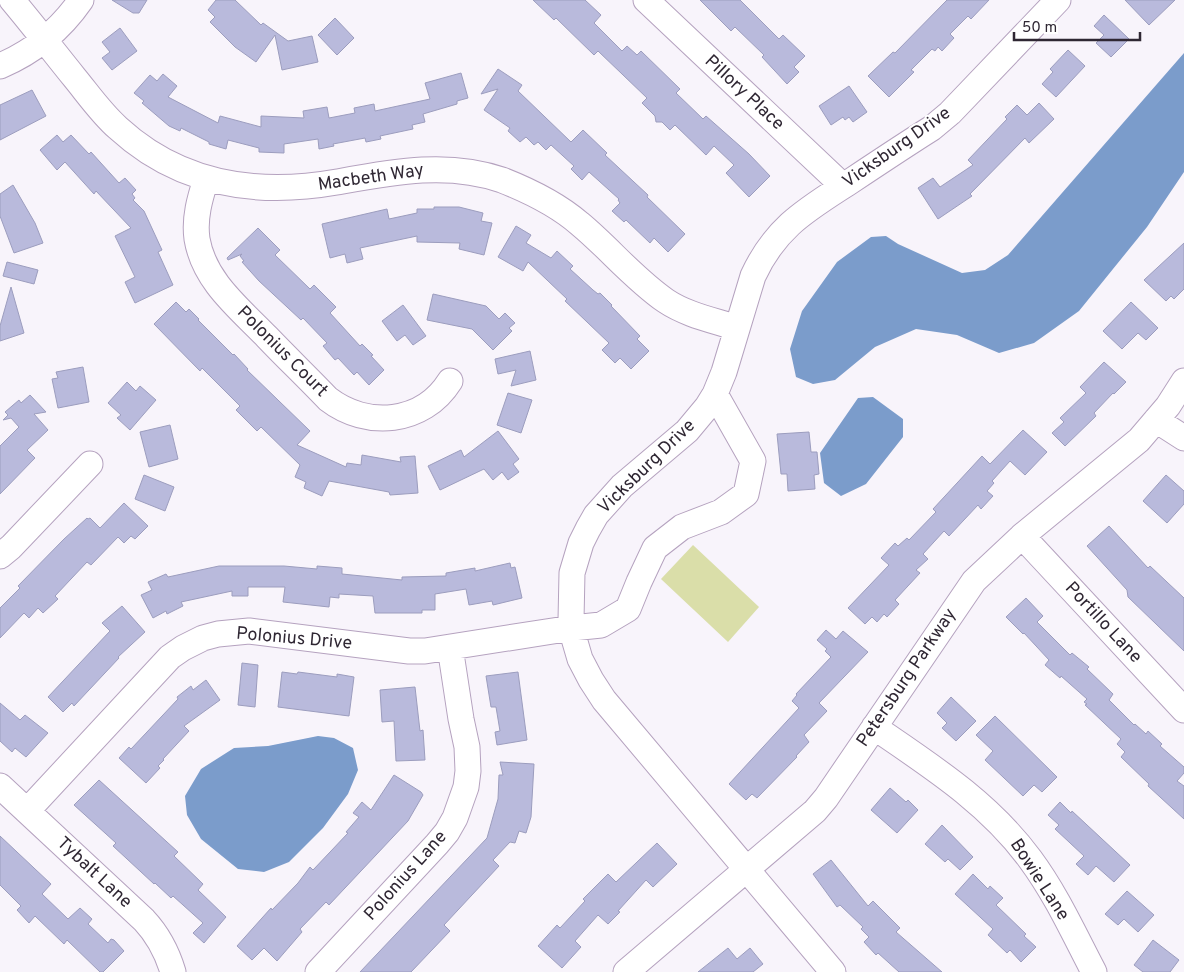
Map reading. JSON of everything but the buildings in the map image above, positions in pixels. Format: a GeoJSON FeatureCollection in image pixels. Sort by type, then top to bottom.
{"type":"FeatureCollection","features":[{"type":"Feature","properties":{"kind":"street","name":"Macbeth Way"},"geometry":{"type":"LineString","coordinates":[[12,0],[99,108],[129,138],[162,160],[191,174],[222,183],[269,189],[308,187],[390,172],[429,169],[460,172],[497,179],[527,190],[547,200],[566,213],[646,286],[667,301],[695,315],[737,328]]}},
{"type":"Feature","properties":{"kind":"street"},"geometry":{"type":"LineString","coordinates":[[0,66],[21,56],[44,40],[72,13],[81,0]]}},
{"type":"Feature","properties":{"kind":"street","name":"Pillory Place"},"geometry":{"type":"LineString","coordinates":[[646,0],[843,186]]}},
{"type":"Feature","properties":{"kind":"street","name":"Vicksburg Drive"},"geometry":{"type":"LineString","coordinates":[[833,972],[595,688],[580,659],[572,628],[570,608],[572,573],[581,543],[596,515],[622,486],[687,431],[715,394],[724,372],[753,276],[777,237],[805,210],[932,128],[950,113],[1058,0]]}},
{"type":"Feature","properties":{"kind":"street","name":"Polonius Court"},"geometry":{"type":"LineString","coordinates":[[206,178],[197,211],[197,226],[200,253],[208,272],[224,293],[328,399],[341,408],[361,416],[376,419],[399,418],[431,403],[450,381]]}},
{"type":"Feature","properties":{"kind":"street","name":"Petersburg Parkway"},"geometry":{"type":"LineString","coordinates":[[626,972],[816,811],[974,581],[1022,536],[1139,440],[1168,406],[1184,381]]}},
{"type":"Feature","properties":{"kind":"street","name":"Polonius Drive"},"geometry":{"type":"LineString","coordinates":[[27,811],[170,657],[203,638],[218,634],[249,631],[409,651],[425,651],[601,625],[628,610],[655,548],[682,527],[722,512],[746,494],[753,461],[715,394]]}},
{"type":"Feature","properties":{"kind":"street"},"geometry":{"type":"LineString","coordinates":[[1156,420],[1184,438]]}},
{"type":"Feature","properties":{"kind":"street"},"geometry":{"type":"LineString","coordinates":[[0,556],[90,464]]}},
{"type":"Feature","properties":{"kind":"street","name":"Portillo Lane"},"geometry":{"type":"LineString","coordinates":[[1022,536],[1184,710]]}},
{"type":"Feature","properties":{"kind":"street","name":"Polonius Lane"},"geometry":{"type":"LineString","coordinates":[[318,972],[442,838],[462,803],[466,787],[468,755],[450,647]]}},
{"type":"Feature","properties":{"kind":"street","name":"Bowie Lane"},"geometry":{"type":"LineString","coordinates":[[874,727],[964,790],[1005,828],[1025,852],[1048,885],[1094,972]]}},
{"type":"Feature","properties":{"kind":"street","name":"Tybalt Lane"},"geometry":{"type":"LineString","coordinates":[[0,786],[148,925],[165,950],[173,972]]}},
{"type":"Feature","properties":{"kind":"green space"},"geometry":{"type":"Polygon","coordinates":[[[693,545],[759,607],[728,642],[661,579],[693,545]]]}},
{"type":"Feature","properties":{"kind":"water"},"geometry":{"type":"Polygon","coordinates":[[[1184,53],[1184,172],[1147,227],[1079,311],[1034,343],[999,353],[957,335],[916,329],[875,347],[835,380],[813,384],[796,377],[790,349],[802,311],[837,262],[871,237],[886,236],[898,244],[962,273],[985,270],[1008,255],[1184,53]]]}},
{"type":"Feature","properties":{"kind":"water"},"geometry":{"type":"Polygon","coordinates":[[[873,397],[903,419],[903,437],[866,484],[841,496],[824,483],[820,453],[858,398],[873,397]]]}},
{"type":"Feature","properties":{"kind":"water"},"geometry":{"type":"Polygon","coordinates":[[[318,736],[334,738],[353,748],[358,770],[348,794],[323,828],[289,862],[264,872],[238,869],[201,839],[187,815],[185,796],[201,769],[234,748],[268,746],[318,736]]]}}]}
